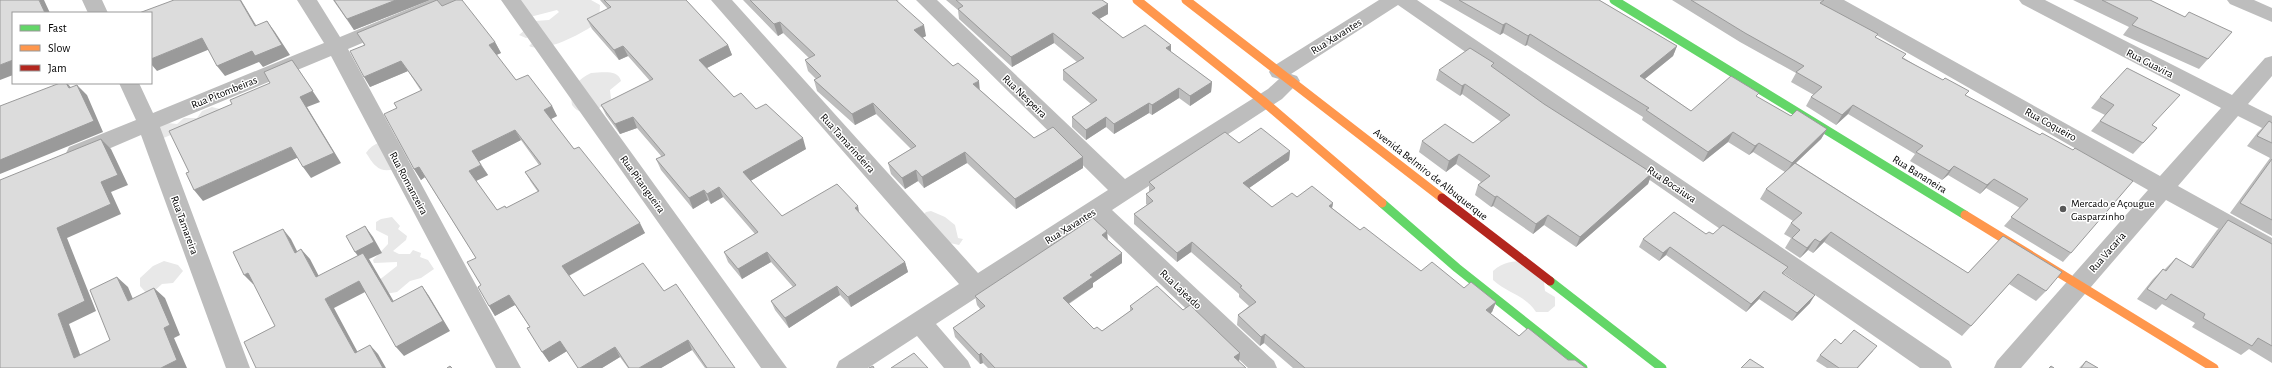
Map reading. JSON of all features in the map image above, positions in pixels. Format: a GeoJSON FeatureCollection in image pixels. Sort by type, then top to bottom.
{"type":"FeatureCollection","features":[{"type":"Feature","properties":{"kind":"main road"},"geometry":{"type":"LineString","coordinates":[[1137,0],[1263,101],[1457,268],[1583,368]]}},
{"type":"Feature","properties":{"kind":"main road","name":"Avenida Belmiro de Albuquerque"},"geometry":{"type":"LineString","coordinates":[[1186,0],[1662,368]]}},
{"type":"Feature","properties":{"kind":"main road","name":"Rua Bananeira"},"geometry":{"type":"LineString","coordinates":[[1614,0],[2214,368]]}},
{"type":"Feature","properties":{"kind":"street"},"geometry":{"type":"LineString","coordinates":[[92,0],[98,12]]}},
{"type":"Feature","properties":{"kind":"street","name":"Rua Romanzeira"},"geometry":{"type":"LineString","coordinates":[[307,0],[336,46],[509,368]]}},
{"type":"Feature","properties":{"kind":"street","name":"Rua Pitombeiras"},"geometry":{"type":"LineString","coordinates":[[59,160],[448,0]]}},
{"type":"Feature","properties":{"kind":"street","name":"Rua Pitangueira"},"geometry":{"type":"LineString","coordinates":[[511,0],[775,368]]}},
{"type":"Feature","properties":{"kind":"street","name":"Rua Tamarindeira"},"geometry":{"type":"LineString","coordinates":[[721,0],[975,286]]}},
{"type":"Feature","properties":{"kind":"street","name":"Rua Nespeira"},"geometry":{"type":"LineString","coordinates":[[926,0],[1124,192]]}},
{"type":"Feature","properties":{"kind":"street","name":"Rua Xavantes"},"geometry":{"type":"LineString","coordinates":[[848,368],[1124,192],[1263,101],[1285,76],[1392,0]]}},
{"type":"Feature","properties":{"kind":"street","name":"Rua Bocaiuva"},"geometry":{"type":"LineString","coordinates":[[1404,0],[1940,368]]}},
{"type":"Feature","properties":{"kind":"street","name":"Rua Coqueiro"},"geometry":{"type":"LineString","coordinates":[[1829,0],[2272,248]]}},
{"type":"Feature","properties":{"kind":"street","name":"Rua Guavira"},"geometry":{"type":"LineString","coordinates":[[2029,0],[2272,125]]}},
{"type":"Feature","properties":{"kind":"street"},"geometry":{"type":"LineString","coordinates":[[2237,0],[2272,16]]}},
{"type":"Feature","properties":{"kind":"street","name":"Rua Vacaria"},"geometry":{"type":"LineString","coordinates":[[2006,368],[2272,63]]}},
{"type":"Feature","properties":{"kind":"street","name":"Rua Tamareira"},"geometry":{"type":"LineString","coordinates":[[130,84],[148,124],[238,368]]}},
{"type":"Feature","properties":{"kind":"street","name":"Rua Lajeado"},"geometry":{"type":"LineString","coordinates":[[1096,209],[1265,368]]}},
{"type":"Feature","properties":{"kind":"street"},"geometry":{"type":"LineString","coordinates":[[919,322],[960,368]]}},
{"type":"Feature","properties":{"kind":"shaded area"},"geometry":{"type":"Polygon","coordinates":[[[514,0],[591,0],[600,5],[599,21],[585,31],[565,41],[555,45],[536,48],[529,46],[534,41],[535,35],[526,38],[519,35],[535,21],[549,20],[559,12],[557,10],[530,17],[514,0]]]}},
{"type":"Feature","properties":{"kind":"shaded area"},"geometry":{"type":"Polygon","coordinates":[[[591,73],[613,73],[619,77],[621,81],[610,90],[611,99],[607,103],[592,111],[581,112],[572,105],[571,99],[573,90],[578,82],[591,73]]]}},
{"type":"Feature","properties":{"kind":"shaded area"},"geometry":{"type":"Polygon","coordinates":[[[212,107],[220,109],[224,113],[161,139],[157,128],[167,123],[177,124],[184,118],[197,118],[202,111],[212,107]]]}},
{"type":"Feature","properties":{"kind":"shaded area"},"geometry":{"type":"Polygon","coordinates":[[[398,139],[411,154],[409,158],[401,166],[391,170],[380,169],[373,163],[366,153],[376,144],[398,139]]]}},
{"type":"Feature","properties":{"kind":"shaded area"},"geometry":{"type":"Polygon","coordinates":[[[931,211],[945,217],[955,225],[958,238],[963,239],[959,245],[950,243],[923,215],[926,212],[931,211]]]}},
{"type":"Feature","properties":{"kind":"shaded area"},"geometry":{"type":"Polygon","coordinates":[[[392,217],[400,226],[398,229],[407,236],[406,240],[393,251],[399,254],[410,254],[413,250],[421,253],[420,257],[428,260],[434,269],[421,278],[410,281],[397,292],[385,294],[369,288],[397,266],[397,262],[374,263],[373,260],[388,244],[388,236],[376,230],[376,222],[381,219],[392,217]]]}},
{"type":"Feature","properties":{"kind":"shaded area"},"geometry":{"type":"Polygon","coordinates":[[[164,261],[178,265],[183,271],[173,283],[162,284],[152,293],[147,294],[140,286],[140,278],[153,266],[164,261]]]}},
{"type":"Feature","properties":{"kind":"shaded area"},"geometry":{"type":"Polygon","coordinates":[[[1528,261],[1543,274],[1545,291],[1555,297],[1555,306],[1548,312],[1536,312],[1527,302],[1493,280],[1493,271],[1501,265],[1505,263],[1528,261]]]}},
{"type":"Feature","properties":{"kind":"building"},"geometry":{"type":"Polygon","coordinates":[[[0,0],[39,0],[45,12],[12,12],[12,60],[0,65],[0,0]]]}},
{"type":"Feature","properties":{"kind":"building"},"geometry":{"type":"Polygon","coordinates":[[[174,0],[240,0],[255,26],[267,21],[282,45],[255,56],[252,51],[217,66],[202,38],[152,59],[152,12],[142,12],[174,0]]]}},
{"type":"Feature","properties":{"kind":"building"},"geometry":{"type":"Polygon","coordinates":[[[334,0],[396,0],[347,19],[334,0]]]}},
{"type":"Feature","properties":{"kind":"building"},"geometry":{"type":"Polygon","coordinates":[[[437,0],[442,6],[456,0],[462,0],[495,42],[489,45],[516,80],[528,75],[552,106],[544,110],[574,149],[579,147],[640,223],[562,266],[584,296],[643,263],[664,291],[676,284],[735,368],[707,368],[688,340],[639,368],[629,368],[615,347],[578,368],[560,341],[542,352],[527,328],[530,327],[509,295],[489,306],[478,287],[481,285],[467,262],[476,258],[419,167],[414,169],[384,114],[397,108],[394,103],[422,90],[401,61],[364,77],[350,51],[365,45],[357,33],[437,0]],[[515,130],[472,151],[481,165],[469,171],[497,210],[505,206],[506,208],[539,191],[525,172],[541,164],[515,130]]]}},
{"type":"Feature","properties":{"kind":"building"},"geometry":{"type":"Polygon","coordinates":[[[604,0],[686,0],[728,45],[699,60],[734,97],[741,93],[756,109],[766,104],[803,138],[743,172],[782,216],[837,184],[858,206],[855,208],[905,262],[848,297],[837,286],[785,318],[771,301],[796,285],[767,252],[738,269],[724,252],[758,232],[719,187],[707,194],[704,190],[689,198],[656,159],[665,155],[633,117],[615,124],[601,105],[653,79],[623,46],[614,50],[587,19],[611,7],[604,0]]]}},
{"type":"Feature","properties":{"kind":"building"},"geometry":{"type":"Polygon","coordinates":[[[750,0],[896,0],[924,25],[914,30],[953,66],[958,63],[979,81],[973,84],[1034,138],[1053,127],[1083,157],[1015,199],[965,152],[922,177],[916,170],[902,178],[888,163],[916,146],[873,103],[852,114],[814,80],[821,76],[805,60],[815,55],[780,22],[774,24],[750,0]]]}},
{"type":"Feature","properties":{"kind":"building"},"geometry":{"type":"Polygon","coordinates":[[[956,0],[1102,0],[1108,4],[1092,13],[1123,38],[1145,25],[1171,45],[1166,48],[1212,82],[1190,96],[1179,88],[1152,105],[1149,103],[1114,124],[1106,117],[1086,130],[1072,117],[1097,100],[1063,70],[1084,58],[1053,33],[1011,57],[958,9],[963,6],[956,0]]]}},
{"type":"Feature","properties":{"kind":"building"},"geometry":{"type":"Polygon","coordinates":[[[1459,0],[1599,0],[1677,46],[1640,76],[1691,111],[1731,76],[1759,93],[1756,96],[1791,116],[1797,110],[1827,129],[1792,163],[1759,143],[1755,146],[1733,132],[1708,152],[1646,110],[1649,108],[1530,34],[1528,36],[1506,23],[1503,25],[1459,0]]]}},
{"type":"Feature","properties":{"kind":"building"},"geometry":{"type":"Polygon","coordinates":[[[1691,0],[1824,0],[1820,3],[1878,34],[1875,37],[1906,54],[1902,58],[1943,80],[1945,78],[1969,91],[1965,95],[2040,135],[2042,133],[2073,150],[2075,148],[2133,181],[2071,253],[2011,217],[2028,199],[1994,179],[1987,185],[1954,166],[1949,171],[1916,152],[1923,146],[1853,105],[1842,115],[1811,97],[1822,87],[1796,72],[1804,66],[1745,33],[1691,0]]]}},
{"type":"Feature","properties":{"kind":"building"},"geometry":{"type":"Polygon","coordinates":[[[2102,0],[2150,0],[2185,17],[2189,12],[2232,32],[2208,59],[2132,25],[2138,18],[2102,0]]]}},
{"type":"Feature","properties":{"kind":"building"},"geometry":{"type":"Polygon","coordinates":[[[1470,48],[1494,63],[1491,66],[1544,104],[1652,173],[1580,237],[1548,215],[1536,224],[1497,196],[1495,197],[1478,185],[1490,176],[1459,154],[1449,161],[1422,141],[1445,124],[1473,143],[1510,115],[1465,84],[1462,86],[1439,70],[1470,48]]]}},
{"type":"Feature","properties":{"kind":"building"},"geometry":{"type":"Polygon","coordinates":[[[292,60],[313,91],[300,97],[334,153],[303,167],[291,147],[194,190],[186,173],[189,172],[169,131],[232,104],[230,100],[270,83],[264,72],[292,60]]]}},
{"type":"Feature","properties":{"kind":"building"},"geometry":{"type":"Polygon","coordinates":[[[2127,68],[2180,95],[2152,125],[2157,128],[2143,143],[2100,121],[2114,105],[2100,97],[2127,68]]]}},
{"type":"Feature","properties":{"kind":"building"},"geometry":{"type":"Polygon","coordinates":[[[57,84],[67,84],[69,88],[77,85],[94,121],[0,160],[0,106],[57,84]]]}},
{"type":"Feature","properties":{"kind":"building"},"geometry":{"type":"Polygon","coordinates":[[[2269,121],[2272,123],[2272,143],[2257,136],[2269,121]]]}},
{"type":"Feature","properties":{"kind":"building"},"geometry":{"type":"Polygon","coordinates":[[[1261,128],[1290,151],[1243,183],[1272,207],[1292,193],[1297,197],[1312,186],[1333,203],[1329,206],[1360,230],[1364,227],[1421,271],[1432,262],[1464,288],[1471,282],[1496,302],[1486,310],[1519,336],[1528,328],[1568,360],[1575,360],[1586,368],[1305,368],[1265,334],[1261,337],[1238,315],[1256,302],[1240,287],[1242,286],[1192,242],[1177,253],[1134,214],[1153,201],[1146,194],[1155,188],[1149,182],[1225,132],[1239,143],[1261,128]]]}},
{"type":"Feature","properties":{"kind":"building"},"geometry":{"type":"Polygon","coordinates":[[[101,139],[118,175],[101,182],[111,204],[57,228],[85,301],[58,314],[74,358],[110,340],[90,290],[117,277],[128,301],[154,288],[170,325],[164,328],[177,360],[161,368],[0,368],[0,180],[101,139]]]}},
{"type":"Feature","properties":{"kind":"building"},"geometry":{"type":"Polygon","coordinates":[[[2272,159],[2272,220],[2240,203],[2272,159]]]}},
{"type":"Feature","properties":{"kind":"building"},"geometry":{"type":"Polygon","coordinates":[[[1795,163],[1968,273],[2003,236],[2062,272],[2046,291],[2018,274],[1971,326],[1831,232],[1820,242],[1815,239],[1807,248],[1792,238],[1800,230],[1791,223],[1802,213],[1766,189],[1795,163]]]}},
{"type":"Feature","properties":{"kind":"building"},"geometry":{"type":"Polygon","coordinates":[[[1674,212],[1706,234],[1709,232],[1713,234],[1723,225],[1788,267],[1782,273],[1815,295],[1797,313],[1764,291],[1751,304],[1670,247],[1663,253],[1643,239],[1674,212]]]}},
{"type":"Feature","properties":{"kind":"building"},"geometry":{"type":"Polygon","coordinates":[[[1093,218],[1107,231],[1102,235],[1122,253],[1090,275],[1093,277],[1063,298],[1094,329],[1097,327],[1102,331],[1133,309],[1130,306],[1157,286],[1183,310],[1190,305],[1240,353],[1234,357],[1246,368],[995,368],[981,353],[979,355],[953,328],[985,306],[975,296],[1093,218]]]}},
{"type":"Feature","properties":{"kind":"building"},"geometry":{"type":"Polygon","coordinates":[[[2228,220],[2272,244],[2272,346],[2258,338],[2252,346],[2203,318],[2205,314],[2171,294],[2166,300],[2147,289],[2163,269],[2166,271],[2176,258],[2193,268],[2228,220]]]}},
{"type":"Feature","properties":{"kind":"building"},"geometry":{"type":"Polygon","coordinates":[[[365,226],[374,242],[355,252],[346,236],[365,226]]]}},
{"type":"Feature","properties":{"kind":"building"},"geometry":{"type":"Polygon","coordinates":[[[283,229],[295,253],[301,249],[316,277],[363,253],[392,302],[422,286],[443,321],[396,347],[359,281],[325,299],[355,353],[370,345],[383,368],[256,368],[244,342],[275,326],[248,273],[244,275],[233,252],[283,229]]]}},
{"type":"Feature","properties":{"kind":"building"},"geometry":{"type":"Polygon","coordinates":[[[1854,330],[1877,346],[1857,368],[1839,368],[1820,355],[1835,339],[1841,344],[1854,330]]]}},
{"type":"Feature","properties":{"kind":"building"},"geometry":{"type":"Polygon","coordinates":[[[914,353],[928,368],[891,368],[914,353]]]}},
{"type":"Feature","properties":{"kind":"building"},"geometry":{"type":"Polygon","coordinates":[[[1750,359],[1764,368],[1741,368],[1750,359]]]}},
{"type":"Feature","properties":{"kind":"building"},"geometry":{"type":"Polygon","coordinates":[[[2086,361],[2098,368],[2081,368],[2086,361]]]}},
{"type":"Feature","properties":{"kind":"traffic: fast"},"geometry":{"type":"LineString","coordinates":[[1614,0],[1965,215]]}},
{"type":"Feature","properties":{"kind":"traffic: fast"},"geometry":{"type":"LineString","coordinates":[[1382,203],[1457,268],[1583,368]]}},
{"type":"Feature","properties":{"kind":"traffic: fast"},"geometry":{"type":"LineString","coordinates":[[1550,281],[1662,368]]}},
{"type":"Feature","properties":{"kind":"traffic: slow"},"geometry":{"type":"LineString","coordinates":[[1137,0],[1263,101],[1382,203]]}},
{"type":"Feature","properties":{"kind":"traffic: slow"},"geometry":{"type":"LineString","coordinates":[[1186,0],[1442,198]]}},
{"type":"Feature","properties":{"kind":"traffic: slow"},"geometry":{"type":"LineString","coordinates":[[1965,215],[2214,368]]}},
{"type":"Feature","properties":{"kind":"traffic: jam"},"geometry":{"type":"LineString","coordinates":[[1442,198],[1550,281]]}},
{"type":"Feature","properties":{"kind":"place","name":"Mercado e Açougue Gasparzinho"},"geometry":{"type":"Point","coordinates":[2063,209]}}]}
